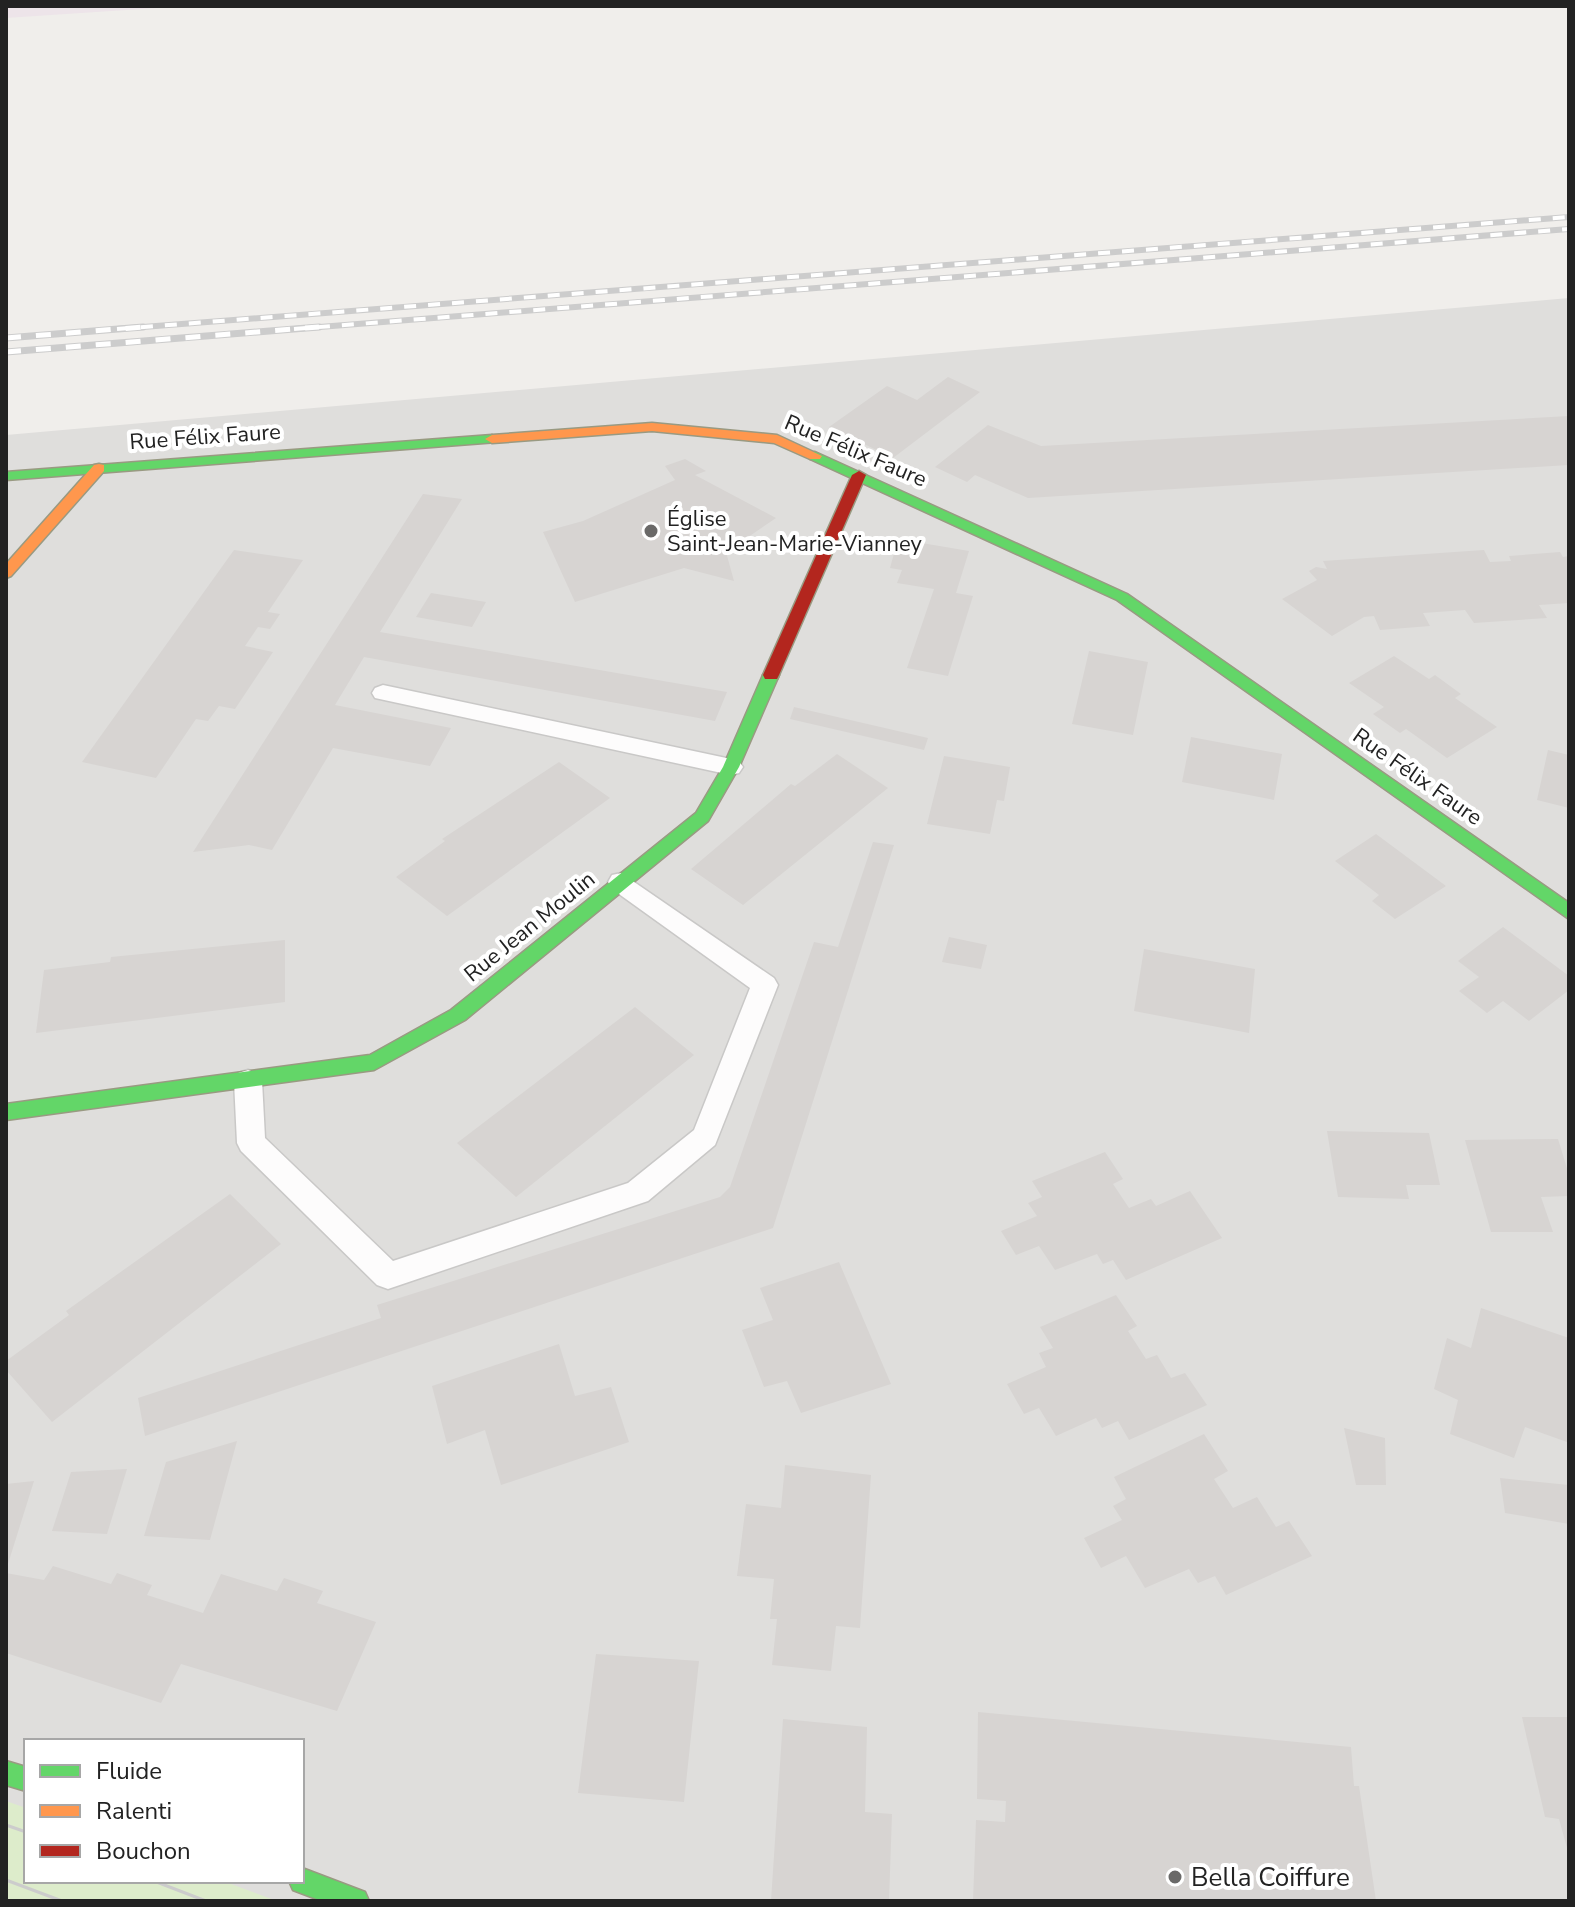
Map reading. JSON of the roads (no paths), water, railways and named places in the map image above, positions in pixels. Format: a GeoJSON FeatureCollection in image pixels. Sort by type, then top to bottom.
{"type":"FeatureCollection","features":[{"type":"Feature","properties":{"kind":"street","name":"Rue Félix Faure"},"geometry":{"type":"LineString","coordinates":[[6,476],[652,427],[777,439],[1122,597],[1569,912]]}},
{"type":"Feature","properties":{"kind":"street"},"geometry":{"type":"LineString","coordinates":[[6,573],[99,468]]}},
{"type":"Feature","properties":{"kind":"street","name":"Rue Jean Moulin"},"geometry":{"type":"LineString","coordinates":[[6,1112],[374,1062],[458,1015],[702,817],[731,767],[859,475]]}},
{"type":"Feature","properties":{"kind":"street"},"geometry":{"type":"LineString","coordinates":[[304,1882],[356,1901]]}},
{"type":"Feature","properties":{"kind":"lane"},"geometry":{"type":"LineString","coordinates":[[383,693],[731,767]]}},
{"type":"Feature","properties":{"kind":"lane"},"geometry":{"type":"LineString","coordinates":[[248,1081],[251,1143],[388,1276],[638,1192],[705,1137],[765,985],[621,882]]}},
{"type":"Feature","properties":{"kind":"tram line"},"geometry":{"type":"LineString","coordinates":[[6,1825],[24,1831]]}},
{"type":"Feature","properties":{"kind":"tram line"},"geometry":{"type":"LineString","coordinates":[[6,1880],[62,1901]]}},
{"type":"Feature","properties":{"kind":"tram line"},"geometry":{"type":"LineString","coordinates":[[159,1883],[206,1901]]}},
{"type":"Feature","properties":{"kind":"railway"},"geometry":{"type":"LineString","coordinates":[[117,329],[1569,217]]}},
{"type":"Feature","properties":{"kind":"railway"},"geometry":{"type":"LineString","coordinates":[[294,329],[1569,229]]}},
{"type":"Feature","properties":{"kind":"railway"},"geometry":{"type":"LineString","coordinates":[[6,338],[143,327]]}},
{"type":"Feature","properties":{"kind":"railway"},"geometry":{"type":"LineString","coordinates":[[6,352],[319,327]]}},
{"type":"Feature","properties":{"kind":"place","name":"Église Saint-Jean-Marie-Vianney"},"geometry":{"type":"Point","coordinates":[651,531]}},
{"type":"Feature","properties":{"kind":"place","name":"Bella Coiffure"},"geometry":{"type":"Point","coordinates":[1175,1877]}}]}
